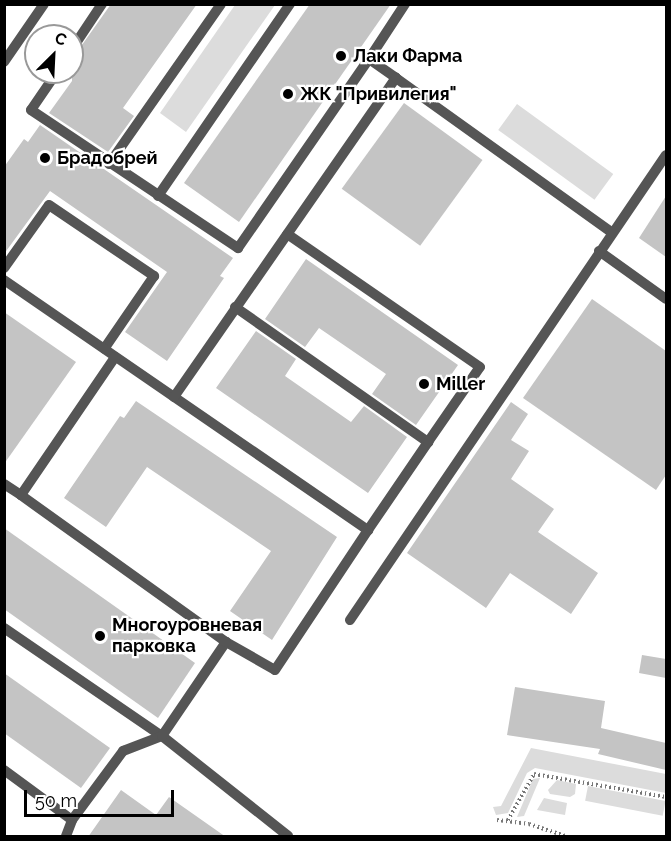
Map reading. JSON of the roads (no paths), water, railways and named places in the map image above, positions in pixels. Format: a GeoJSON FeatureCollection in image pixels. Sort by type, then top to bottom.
{"type":"FeatureCollection","features":[{"type":"Feature","properties":{"kind":"lane"},"geometry":{"type":"LineString","coordinates":[[4,62],[44,4]]}},
{"type":"Feature","properties":{"kind":"lane"},"geometry":{"type":"LineString","coordinates":[[84,31],[102,4]]}},
{"type":"Feature","properties":{"kind":"lane"},"geometry":{"type":"LineString","coordinates":[[109,164],[220,4]]}},
{"type":"Feature","properties":{"kind":"lane"},"geometry":{"type":"LineString","coordinates":[[158,196],[290,4]]}},
{"type":"Feature","properties":{"kind":"lane"},"geometry":{"type":"LineString","coordinates":[[49,84],[31,110],[238,248],[405,4]]}},
{"type":"Feature","properties":{"kind":"lane"},"geometry":{"type":"LineString","coordinates":[[369,59],[611,232]]}},
{"type":"Feature","properties":{"kind":"lane"},"geometry":{"type":"LineString","coordinates":[[174,397],[396,78]]}},
{"type":"Feature","properties":{"kind":"lane"},"geometry":{"type":"LineString","coordinates":[[350,620],[611,232],[666,155]]}},
{"type":"Feature","properties":{"kind":"lane"},"geometry":{"type":"LineString","coordinates":[[4,268],[49,205],[154,276],[104,349]]}},
{"type":"Feature","properties":{"kind":"lane"},"geometry":{"type":"LineString","coordinates":[[4,483],[226,642],[275,670],[480,367],[287,234]]}},
{"type":"Feature","properties":{"kind":"lane"},"geometry":{"type":"LineString","coordinates":[[599,250],[666,299]]}},
{"type":"Feature","properties":{"kind":"lane"},"geometry":{"type":"LineString","coordinates":[[4,280],[368,530]]}},
{"type":"Feature","properties":{"kind":"lane"},"geometry":{"type":"LineString","coordinates":[[235,307],[428,442]]}},
{"type":"Feature","properties":{"kind":"lane"},"geometry":{"type":"LineString","coordinates":[[21,495],[115,357]]}},
{"type":"Feature","properties":{"kind":"lane"},"geometry":{"type":"LineString","coordinates":[[4,628],[162,736],[288,837]]}},
{"type":"Feature","properties":{"kind":"lane"},"geometry":{"type":"LineString","coordinates":[[66,837],[72,820],[123,751],[162,736],[226,642]]}},
{"type":"Feature","properties":{"kind":"lane"},"geometry":{"type":"LineString","coordinates":[[4,770],[72,820]]}},
{"type":"Feature","properties":{"kind":"place","name":"Лаки Фарма"},"geometry":{"type":"Point","coordinates":[341,56]}},
{"type":"Feature","properties":{"kind":"place","name":"ЖК \"Привилегия\""},"geometry":{"type":"Point","coordinates":[288,94]}},
{"type":"Feature","properties":{"kind":"place","name":"Брадобрей"},"geometry":{"type":"Point","coordinates":[45,158]}},
{"type":"Feature","properties":{"kind":"place","name":"Miller"},"geometry":{"type":"Point","coordinates":[424,384]}},
{"type":"Feature","properties":{"kind":"place","name":"Многоуровневая парковка"},"geometry":{"type":"Point","coordinates":[100,636]}}]}
